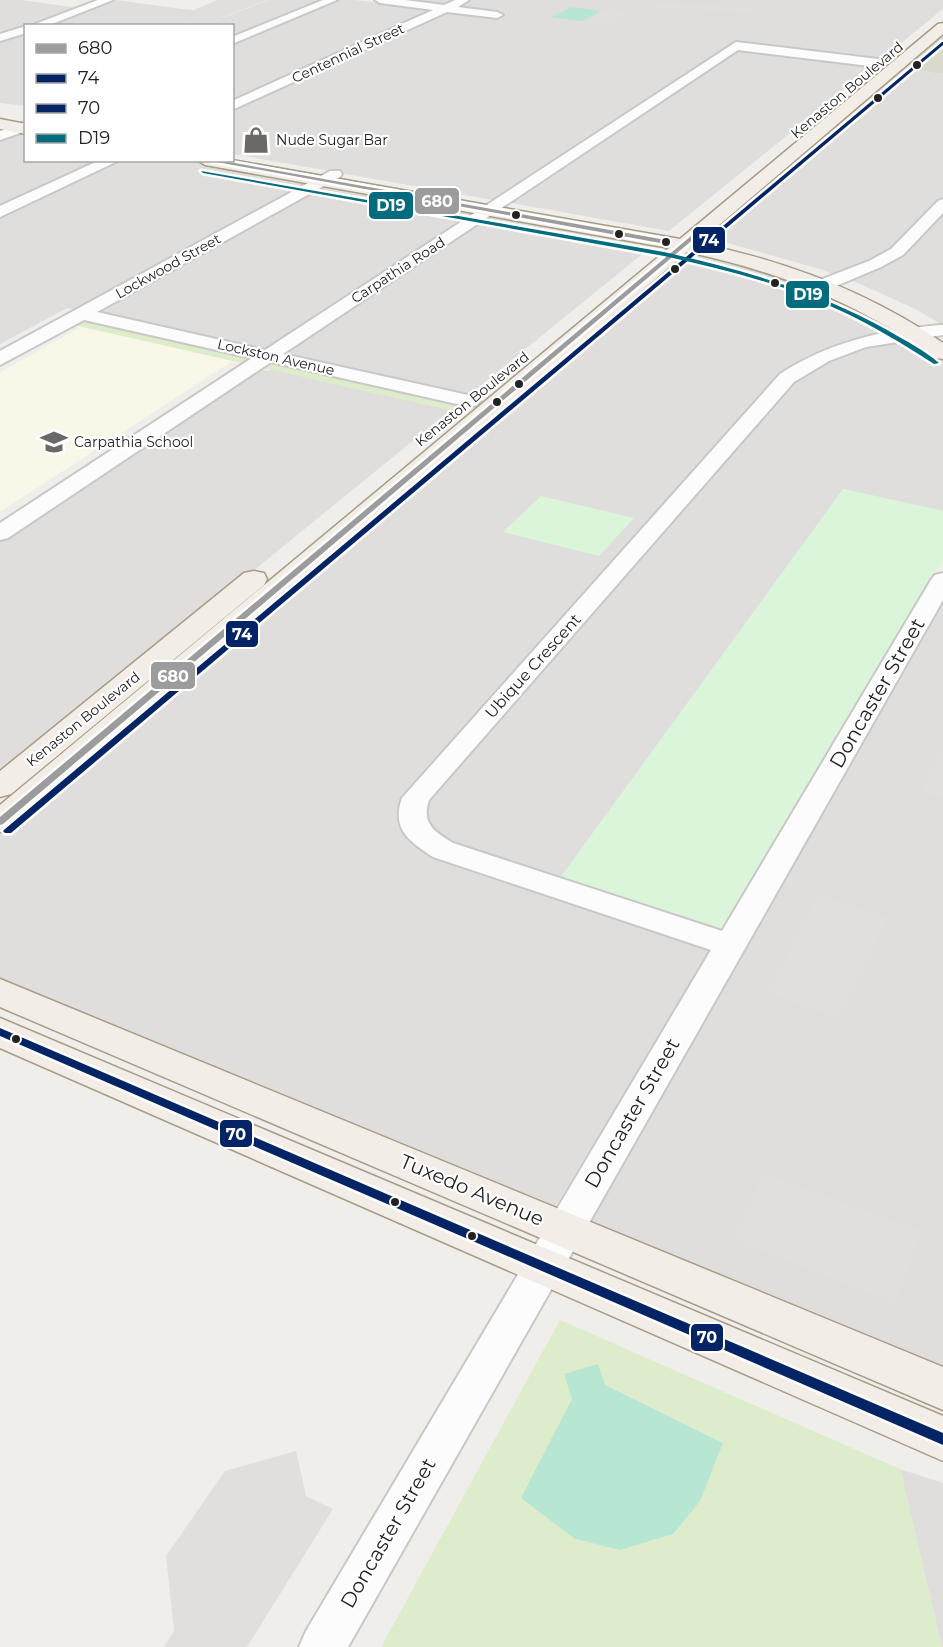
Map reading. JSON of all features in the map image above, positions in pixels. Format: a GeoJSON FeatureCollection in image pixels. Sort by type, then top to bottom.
{"type":"FeatureCollection","features":[{"type":"Feature","properties":{"kind":"main road","name":"Kenaston Boulevard"},"geometry":{"type":"LineString","coordinates":[[0,822],[935,22]]}},
{"type":"Feature","properties":{"kind":"main road","name":"Kenaston Boulevard"},"geometry":{"type":"LineString","coordinates":[[0,787],[470,401],[680,240],[909,37]]}},
{"type":"Feature","properties":{"kind":"main road"},"geometry":{"type":"LineString","coordinates":[[0,116],[24,126]]}},
{"type":"Feature","properties":{"kind":"main road"},"geometry":{"type":"LineString","coordinates":[[0,124],[24,126]]}},
{"type":"Feature","properties":{"kind":"main road"},"geometry":{"type":"LineString","coordinates":[[234,156],[329,178]]}},
{"type":"Feature","properties":{"kind":"main road"},"geometry":{"type":"LineString","coordinates":[[219,162],[329,178],[680,240],[832,282],[915,313],[942,338]]}},
{"type":"Feature","properties":{"kind":"main road"},"geometry":{"type":"LineString","coordinates":[[832,282],[859,301],[914,332]]}},
{"type":"Feature","properties":{"kind":"main road","name":"Tuxedo Avenue"},"geometry":{"type":"LineString","coordinates":[[0,993],[943,1389]]}},
{"type":"Feature","properties":{"kind":"main road"},"geometry":{"type":"LineString","coordinates":[[0,1032],[943,1439]]}},
{"type":"Feature","properties":{"kind":"street"},"geometry":{"type":"LineString","coordinates":[[41,24],[108,0]]}},
{"type":"Feature","properties":{"kind":"street"},"geometry":{"type":"LineString","coordinates":[[234,40],[332,0]]}},
{"type":"Feature","properties":{"kind":"street"},"geometry":{"type":"LineString","coordinates":[[380,0],[497,15]]}},
{"type":"Feature","properties":{"kind":"street","name":"Centennial Street"},"geometry":{"type":"LineString","coordinates":[[234,105],[464,0]]}},
{"type":"Feature","properties":{"kind":"street"},"geometry":{"type":"LineString","coordinates":[[0,38],[24,30]]}},
{"type":"Feature","properties":{"kind":"street","name":"Carpathia Road"},"geometry":{"type":"LineString","coordinates":[[0,532],[736,46],[887,55]]}},
{"type":"Feature","properties":{"kind":"street"},"geometry":{"type":"LineString","coordinates":[[0,136],[24,126]]}},
{"type":"Feature","properties":{"kind":"street"},"geometry":{"type":"LineString","coordinates":[[0,212],[109,162]]}},
{"type":"Feature","properties":{"kind":"street","name":"Lockwood Street"},"geometry":{"type":"LineString","coordinates":[[0,359],[329,178]]}},
{"type":"Feature","properties":{"kind":"street"},"geometry":{"type":"LineString","coordinates":[[832,282],[875,264],[903,248],[943,204]]}},
{"type":"Feature","properties":{"kind":"street","name":"Lockston Avenue"},"geometry":{"type":"LineString","coordinates":[[81,314],[470,401]]}},
{"type":"Feature","properties":{"kind":"street","name":"Ubique Crescent"},"geometry":{"type":"LineString","coordinates":[[730,945],[443,850],[423,838],[413,825],[410,811],[416,798],[787,378],[805,364],[857,343],[914,332],[942,338]]}},
{"type":"Feature","properties":{"kind":"street","name":"Doncaster Street"},"geometry":{"type":"LineString","coordinates":[[322,1647],[943,580]]}},
{"type":"Feature","properties":{"kind":"shaded area"},"geometry":{"type":"Polygon","coordinates":[[[0,0],[21,0],[78,8],[32,24],[24,24],[24,27],[0,35],[0,0]]]}},
{"type":"Feature","properties":{"kind":"shaded area"},"geometry":{"type":"Polygon","coordinates":[[[115,0],[228,15],[209,23],[269,0],[355,0],[490,18],[495,15],[380,0],[943,0],[943,9],[669,231],[234,154],[234,24],[47,24],[115,0]]]}},
{"type":"Feature","properties":{"kind":"shaded area"},"geometry":{"type":"Polygon","coordinates":[[[218,0],[268,0],[205,24],[180,24],[209,13],[193,10],[218,0]]]}},
{"type":"Feature","properties":{"kind":"shaded area"},"geometry":{"type":"Polygon","coordinates":[[[658,3],[756,7],[755,13],[656,8],[658,3]]]}},
{"type":"Feature","properties":{"kind":"shaded area"},"geometry":{"type":"Polygon","coordinates":[[[607,9],[631,12],[612,23],[588,21],[607,9]]]}},
{"type":"Feature","properties":{"kind":"shaded area"},"geometry":{"type":"Polygon","coordinates":[[[24,31],[24,106],[0,103],[0,40],[24,31]]]}},
{"type":"Feature","properties":{"kind":"shaded area"},"geometry":{"type":"Polygon","coordinates":[[[943,36],[943,74],[904,69],[943,36]]]}},
{"type":"Feature","properties":{"kind":"shaded area"},"geometry":{"type":"Polygon","coordinates":[[[898,68],[943,74],[943,325],[913,308],[820,269],[703,236],[898,68]]]}},
{"type":"Feature","properties":{"kind":"shaded area"},"geometry":{"type":"Polygon","coordinates":[[[0,127],[24,131],[24,162],[199,162],[657,242],[0,777],[0,539],[257,368],[269,371],[292,355],[67,308],[0,344],[0,127]]]}},
{"type":"Feature","properties":{"kind":"shaded area"},"geometry":{"type":"Polygon","coordinates":[[[706,254],[826,291],[935,352],[943,360],[943,511],[843,489],[720,936],[554,1209],[0,992],[0,824],[679,256],[706,254]]]}},
{"type":"Feature","properties":{"kind":"shaded area","name":"Carpathia School"},"geometry":{"type":"Polygon","coordinates":[[[81,314],[252,366],[231,362],[0,512],[0,372],[79,328],[65,323],[81,314]]]}},
{"type":"Feature","properties":{"kind":"shaded area"},"geometry":{"type":"Polygon","coordinates":[[[943,589],[943,1389],[565,1229],[943,589]]]}},
{"type":"Feature","properties":{"kind":"shaded area"},"geometry":{"type":"Polygon","coordinates":[[[939,753],[943,754],[943,798],[921,792],[939,753]]]}},
{"type":"Feature","properties":{"kind":"shaded area"},"geometry":{"type":"Polygon","coordinates":[[[818,895],[888,918],[840,1018],[768,993],[818,895]]]}},
{"type":"Feature","properties":{"kind":"shaded area"},"geometry":{"type":"Polygon","coordinates":[[[763,1173],[921,1231],[896,1303],[733,1240],[763,1173]]]}},
{"type":"Feature","properties":{"kind":"shaded area"},"geometry":{"type":"Polygon","coordinates":[[[296,1451],[306,1496],[333,1509],[247,1647],[164,1647],[174,1631],[166,1556],[225,1471],[296,1451]]]}},
{"type":"Feature","properties":{"kind":"shaded area"},"geometry":{"type":"Polygon","coordinates":[[[900,1469],[943,1483],[943,1647],[942,1647],[900,1469]]]}},
{"type":"Feature","properties":{"kind":"green space"},"geometry":{"type":"Polygon","coordinates":[[[571,7],[601,11],[582,21],[551,17],[571,7]]]}},
{"type":"Feature","properties":{"kind":"green space"},"geometry":{"type":"Polygon","coordinates":[[[81,314],[470,401],[457,412],[65,323],[81,314]]]}},
{"type":"Feature","properties":{"kind":"green space"},"geometry":{"type":"Polygon","coordinates":[[[843,489],[943,511],[943,560],[720,935],[557,882],[843,489]]]}},
{"type":"Feature","properties":{"kind":"green space"},"geometry":{"type":"Polygon","coordinates":[[[541,496],[634,518],[599,556],[503,532],[541,496]]]}},
{"type":"Feature","properties":{"kind":"green space"},"geometry":{"type":"Polygon","coordinates":[[[560,1320],[900,1469],[942,1647],[381,1647],[560,1320]],[[605,1385],[572,1399],[522,1498],[575,1539],[620,1550],[673,1534],[723,1443],[605,1385]]]}},
{"type":"Feature","properties":{"kind":"green space"},"geometry":{"type":"Polygon","coordinates":[[[598,1364],[605,1385],[723,1443],[700,1501],[673,1534],[620,1550],[575,1539],[521,1498],[572,1399],[564,1374],[598,1364]]]}},
{"type":"Feature","properties":{"kind":"transit line","name":"74"},"geometry":{"type":"LineString","coordinates":[[8,831],[943,43]]}},
{"type":"Feature","properties":{"kind":"transit line","name":"680"},"geometry":{"type":"LineString","coordinates":[[219,162],[666,242]]}},
{"type":"Feature","properties":{"kind":"transit line","name":"D19"},"geometry":{"type":"LineString","coordinates":[[203,172],[664,254],[737,271],[806,294],[839,308],[904,342],[936,363]]}},
{"type":"Feature","properties":{"kind":"transit line","name":"680"},"geometry":{"type":"LineString","coordinates":[[0,822],[693,237]]}},
{"type":"Feature","properties":{"kind":"transit line","name":"70"},"geometry":{"type":"LineString","coordinates":[[0,1032],[943,1439]]}},
{"type":"Feature","properties":{"kind":"place","name":"Nude Sugar Bar"},"geometry":{"type":"Point","coordinates":[256,140]}},
{"type":"Feature","properties":{"kind":"place","name":"Carpathia School"},"geometry":{"type":"Point","coordinates":[54,442]}}]}
